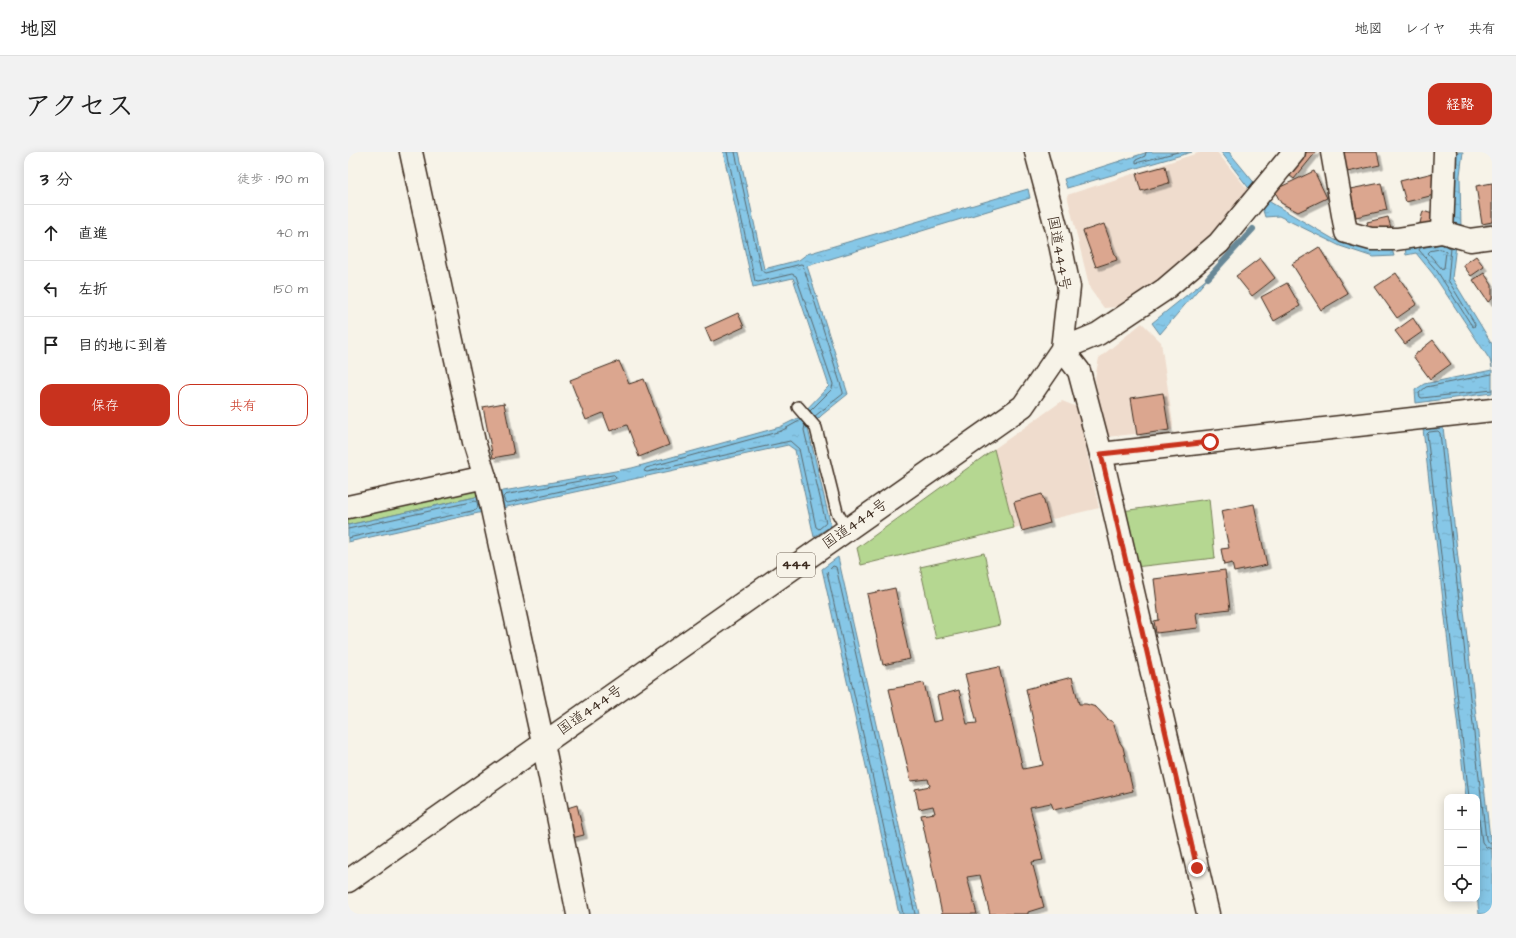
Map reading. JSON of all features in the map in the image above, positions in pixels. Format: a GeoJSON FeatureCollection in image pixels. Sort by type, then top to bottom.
{"type":"FeatureCollection","features":[{"type":"Feature","properties":{"kind":"main road"},"geometry":{"type":"LineString","coordinates":[[411,152],[474,442],[485,477],[544,743],[578,914]]}},
{"type":"Feature","properties":{"kind":"main road","name":"国道444号"},"geometry":{"type":"LineString","coordinates":[[348,881],[1023,406],[1062,349],[1069,287],[1058,234],[1036,152]]}},
{"type":"Feature","properties":{"kind":"main road"},"geometry":{"type":"LineString","coordinates":[[1208,914],[1101,454],[1079,371],[1062,349],[1098,334],[1164,290],[1219,243],[1294,152]]}},
{"type":"Feature","properties":{"kind":"main road"},"geometry":{"type":"LineString","coordinates":[[1332,152],[1346,232],[1371,239],[1397,239],[1442,232],[1470,240],[1492,237]]}},
{"type":"Feature","properties":{"kind":"main road"},"geometry":{"type":"LineString","coordinates":[[1442,232],[1445,152]]}},
{"type":"Feature","properties":{"kind":"main road"},"geometry":{"type":"LineString","coordinates":[[1101,454],[1492,410]]}},
{"type":"Feature","properties":{"kind":"main road"},"geometry":{"type":"LineString","coordinates":[[348,506],[485,477]]}},
{"type":"Feature","properties":{"kind":"lane"},"geometry":{"type":"LineString","coordinates":[[798,407],[816,428],[838,512],[847,530]]}},
{"type":"Feature","properties":{"kind":"shaded area"},"geometry":{"type":"Polygon","coordinates":[[[1201,152],[1217,152],[1249,191],[1204,242],[1130,306],[1104,308],[1090,289],[1067,195],[1201,152]]]}},
{"type":"Feature","properties":{"kind":"shaded area"},"geometry":{"type":"Polygon","coordinates":[[[1142,323],[1161,342],[1173,424],[1172,430],[1106,437],[1095,378],[1099,358],[1142,323]]]}},
{"type":"Feature","properties":{"kind":"shaded area"},"geometry":{"type":"Polygon","coordinates":[[[1062,401],[1077,407],[1099,508],[1014,528],[994,449],[1062,401]]]}},
{"type":"Feature","properties":{"kind":"green space"},"geometry":{"type":"Polygon","coordinates":[[[994,449],[1014,528],[861,565],[857,548],[994,449]]]}},
{"type":"Feature","properties":{"kind":"green space"},"geometry":{"type":"Polygon","coordinates":[[[476,488],[480,496],[348,525],[348,515],[476,488]]]}},
{"type":"Feature","properties":{"kind":"green space"},"geometry":{"type":"Polygon","coordinates":[[[1209,499],[1215,558],[1135,567],[1122,511],[1209,499]]]}},
{"type":"Feature","properties":{"kind":"green space"},"geometry":{"type":"Polygon","coordinates":[[[984,553],[1000,625],[936,639],[920,567],[984,553]]]}},
{"type":"Feature","properties":{"kind":"water"},"geometry":{"type":"Polygon","coordinates":[[[723,152],[739,152],[764,269],[799,260],[807,254],[1028,189],[1030,198],[807,266],[848,394],[822,415],[808,429],[831,526],[814,537],[795,450],[788,445],[502,508],[498,492],[632,468],[780,427],[798,418],[829,386],[793,278],[753,287],[723,152]]]}},
{"type":"Feature","properties":{"kind":"water"},"geometry":{"type":"Polygon","coordinates":[[[1148,152],[1192,152],[1067,188],[1064,179],[1148,152]]]}},
{"type":"Feature","properties":{"kind":"water"},"geometry":{"type":"Polygon","coordinates":[[[1221,152],[1229,152],[1270,202],[1335,240],[1392,249],[1394,256],[1373,257],[1340,246],[1279,216],[1265,217],[1261,204],[1221,152]]]}},
{"type":"Feature","properties":{"kind":"water"},"geometry":{"type":"Polygon","coordinates":[[[1455,152],[1463,152],[1460,175],[1461,230],[1450,229],[1455,152]]]}},
{"type":"Feature","properties":{"kind":"water"},"geometry":{"type":"Polygon","coordinates":[[[1442,240],[1456,245],[1452,278],[1492,344],[1492,368],[1490,360],[1433,274],[1416,253],[1406,255],[1405,246],[1442,240]]]}},
{"type":"Feature","properties":{"kind":"water"},"geometry":{"type":"Polygon","coordinates":[[[1208,278],[1160,334],[1152,323],[1208,278]]]}},
{"type":"Feature","properties":{"kind":"water"},"geometry":{"type":"Polygon","coordinates":[[[1492,370],[1492,393],[1416,403],[1415,390],[1424,384],[1492,370]]]}},
{"type":"Feature","properties":{"kind":"water"},"geometry":{"type":"Polygon","coordinates":[[[1443,427],[1492,856],[1492,914],[1479,914],[1478,902],[1480,902],[1480,794],[1466,794],[1423,429],[1443,427]]]}},
{"type":"Feature","properties":{"kind":"water"},"geometry":{"type":"Polygon","coordinates":[[[480,496],[483,512],[348,542],[348,525],[480,496]]]}},
{"type":"Feature","properties":{"kind":"water"},"geometry":{"type":"Polygon","coordinates":[[[838,557],[919,914],[899,914],[822,569],[838,557]]]}},
{"type":"Feature","properties":{"kind":"building"},"geometry":{"type":"Polygon","coordinates":[[[1299,152],[1316,152],[1294,179],[1284,171],[1299,152]]]}},
{"type":"Feature","properties":{"kind":"building"},"geometry":{"type":"Polygon","coordinates":[[[1343,152],[1377,152],[1380,165],[1347,172],[1343,152]]]}},
{"type":"Feature","properties":{"kind":"building"},"geometry":{"type":"Polygon","coordinates":[[[1165,166],[1169,183],[1141,191],[1136,174],[1165,166]]]}},
{"type":"Feature","properties":{"kind":"building"},"geometry":{"type":"Polygon","coordinates":[[[1314,171],[1327,198],[1298,212],[1281,203],[1274,190],[1314,171]]]}},
{"type":"Feature","properties":{"kind":"building"},"geometry":{"type":"Polygon","coordinates":[[[1433,173],[1438,194],[1406,202],[1400,181],[1433,173]]]}},
{"type":"Feature","properties":{"kind":"building"},"geometry":{"type":"Polygon","coordinates":[[[1381,183],[1387,210],[1356,217],[1350,189],[1381,183]]]}},
{"type":"Feature","properties":{"kind":"building"},"geometry":{"type":"Polygon","coordinates":[[[1492,183],[1492,222],[1482,224],[1476,186],[1492,183]]]}},
{"type":"Feature","properties":{"kind":"building"},"geometry":{"type":"Polygon","coordinates":[[[1423,211],[1439,216],[1436,228],[1420,223],[1423,211]]]}},
{"type":"Feature","properties":{"kind":"building"},"geometry":{"type":"Polygon","coordinates":[[[1388,217],[1391,228],[1370,233],[1367,222],[1388,217]]]}},
{"type":"Feature","properties":{"kind":"building"},"geometry":{"type":"Polygon","coordinates":[[[1104,224],[1117,260],[1096,267],[1083,231],[1104,224]]]}},
{"type":"Feature","properties":{"kind":"building"},"geometry":{"type":"Polygon","coordinates":[[[1319,247],[1348,294],[1321,310],[1292,264],[1319,247]]]}},
{"type":"Feature","properties":{"kind":"building"},"geometry":{"type":"Polygon","coordinates":[[[1476,256],[1484,267],[1471,276],[1463,265],[1476,256]]]}},
{"type":"Feature","properties":{"kind":"building"},"geometry":{"type":"Polygon","coordinates":[[[1260,258],[1275,278],[1252,296],[1236,276],[1260,258]]]}},
{"type":"Feature","properties":{"kind":"building"},"geometry":{"type":"Polygon","coordinates":[[[1396,273],[1417,304],[1397,318],[1375,287],[1396,273]]]}},
{"type":"Feature","properties":{"kind":"building"},"geometry":{"type":"Polygon","coordinates":[[[1484,273],[1492,285],[1492,299],[1488,302],[1473,280],[1484,273]]]}},
{"type":"Feature","properties":{"kind":"building"},"geometry":{"type":"Polygon","coordinates":[[[1287,283],[1300,306],[1274,321],[1261,297],[1287,283]]]}},
{"type":"Feature","properties":{"kind":"building"},"geometry":{"type":"Polygon","coordinates":[[[738,313],[744,327],[711,342],[705,328],[738,313]]]}},
{"type":"Feature","properties":{"kind":"building"},"geometry":{"type":"Polygon","coordinates":[[[1413,318],[1422,332],[1405,344],[1395,331],[1413,318]]]}},
{"type":"Feature","properties":{"kind":"building"},"geometry":{"type":"Polygon","coordinates":[[[1433,340],[1451,364],[1430,379],[1413,356],[1433,340]]]}},
{"type":"Feature","properties":{"kind":"building"},"geometry":{"type":"Polygon","coordinates":[[[619,361],[629,384],[644,379],[669,445],[639,457],[627,425],[610,431],[603,413],[586,420],[570,380],[619,361]]]}},
{"type":"Feature","properties":{"kind":"building"},"geometry":{"type":"Polygon","coordinates":[[[1163,393],[1169,430],[1137,435],[1131,398],[1163,393]]]}},
{"type":"Feature","properties":{"kind":"building"},"geometry":{"type":"Polygon","coordinates":[[[504,403],[514,454],[493,458],[483,407],[504,403]]]}},
{"type":"Feature","properties":{"kind":"building"},"geometry":{"type":"Polygon","coordinates":[[[1042,494],[1050,523],[1022,531],[1014,502],[1042,494]]]}},
{"type":"Feature","properties":{"kind":"building"},"geometry":{"type":"Polygon","coordinates":[[[1254,504],[1267,565],[1234,572],[1232,563],[1224,565],[1221,549],[1229,548],[1221,511],[1254,504]]]}},
{"type":"Feature","properties":{"kind":"building"},"geometry":{"type":"Polygon","coordinates":[[[1225,570],[1230,609],[1196,613],[1198,628],[1156,633],[1154,621],[1159,620],[1154,579],[1225,570]]]}},
{"type":"Feature","properties":{"kind":"building"},"geometry":{"type":"Polygon","coordinates":[[[895,588],[910,659],[883,665],[867,594],[895,588]]]}},
{"type":"Feature","properties":{"kind":"building"},"geometry":{"type":"Polygon","coordinates":[[[999,667],[1023,769],[1043,765],[1026,689],[1072,677],[1079,704],[1086,704],[1096,707],[1107,719],[1113,722],[1119,741],[1123,747],[1133,791],[1054,810],[1051,803],[1030,807],[1043,860],[1032,862],[1044,907],[1028,912],[1028,914],[990,914],[980,875],[967,877],[977,914],[942,914],[921,815],[935,813],[933,806],[919,809],[915,789],[930,786],[928,779],[911,781],[889,689],[924,683],[933,722],[942,720],[937,696],[959,690],[967,724],[977,723],[965,674],[999,667]]]}},
{"type":"Feature","properties":{"kind":"building"},"geometry":{"type":"Polygon","coordinates":[[[577,805],[584,835],[572,838],[564,809],[577,805]]]}},
{"type":"Feature","properties":{"kind":"waterway"},"geometry":{"type":"LineString","coordinates":[[1208,278],[1253,229]]}},
{"type":"Feature","properties":{"kind":"route"},"geometry":{"type":"LineString","coordinates":[[1197,868],[1101,454],[1210,442]]}}]}
